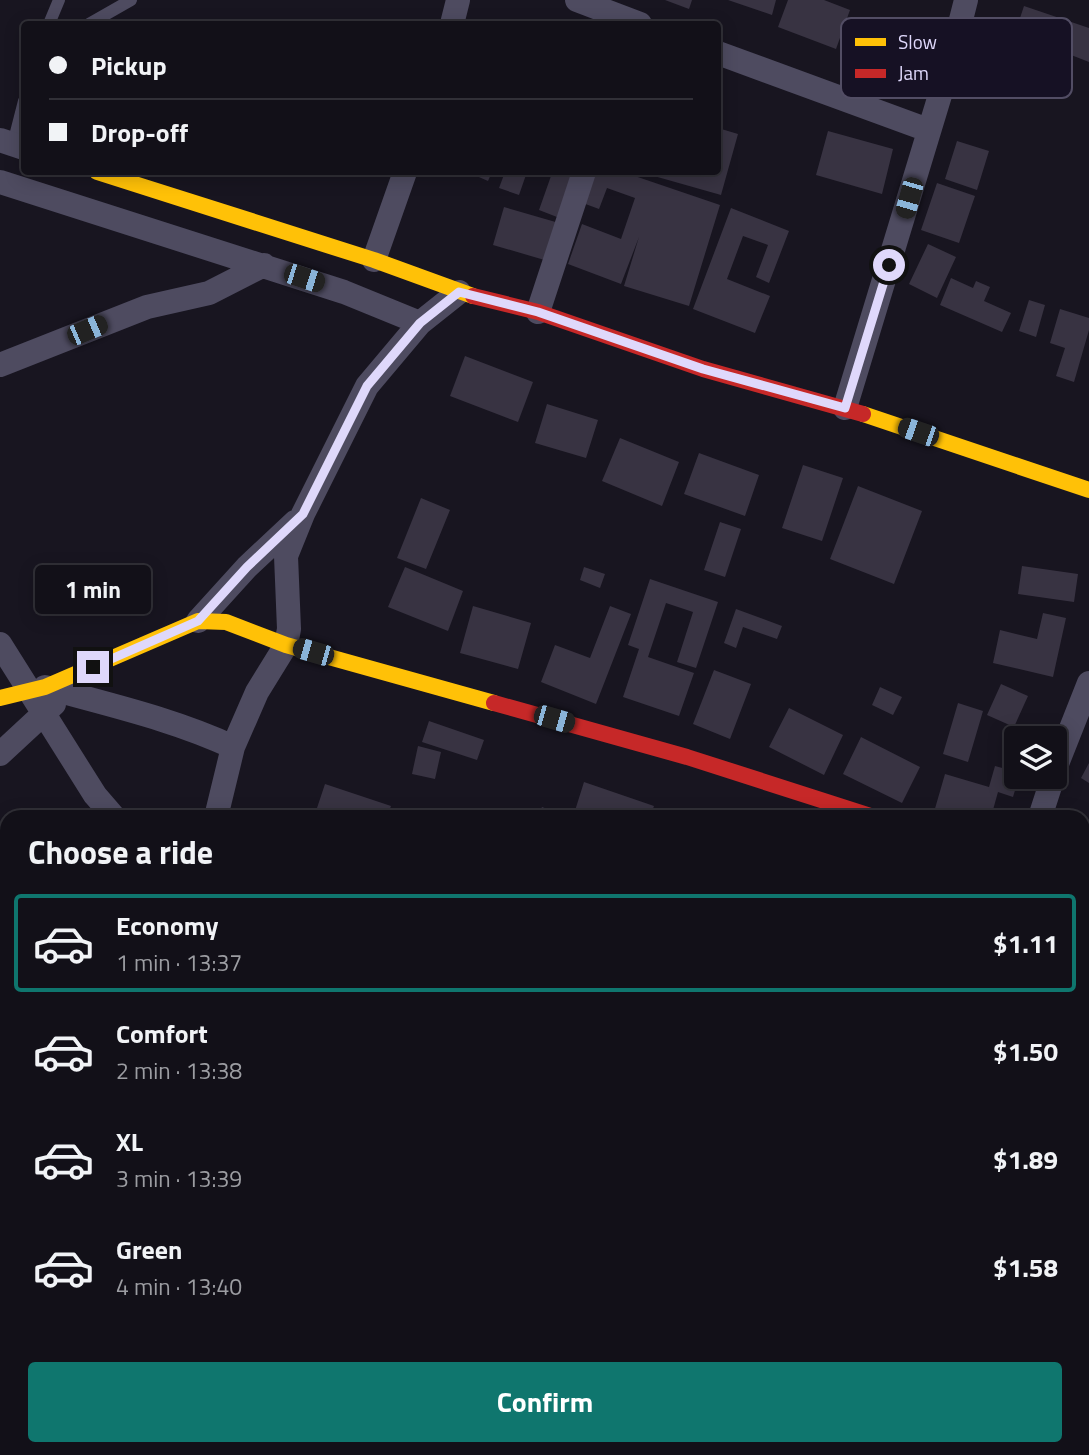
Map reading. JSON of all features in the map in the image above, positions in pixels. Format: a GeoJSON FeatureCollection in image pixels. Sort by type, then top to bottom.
{"type":"FeatureCollection","features":[{"type":"Feature","properties":{"kind":"street"},"geometry":{"type":"LineString","coordinates":[[453,21],[458,0]]}},
{"type":"Feature","properties":{"kind":"street"},"geometry":{"type":"LineString","coordinates":[[578,0],[627,21]]}},
{"type":"Feature","properties":{"kind":"street"},"geometry":{"type":"LineString","coordinates":[[721,54],[841,98]]}},
{"type":"Feature","properties":{"kind":"street"},"geometry":{"type":"LineString","coordinates":[[841,98],[929,130]]}},
{"type":"Feature","properties":{"kind":"street"},"geometry":{"type":"LineString","coordinates":[[845,408],[939,98]]}},
{"type":"Feature","properties":{"kind":"street"},"geometry":{"type":"LineString","coordinates":[[106,175],[374,260],[459,292],[538,312],[703,369],[845,408],[1089,490]]}},
{"type":"Feature","properties":{"kind":"street"},"geometry":{"type":"LineString","coordinates":[[374,260],[404,175]]}},
{"type":"Feature","properties":{"kind":"street"},"geometry":{"type":"LineString","coordinates":[[538,312],[583,175]]}},
{"type":"Feature","properties":{"kind":"street"},"geometry":{"type":"LineString","coordinates":[[0,182],[264,265],[344,292],[420,323]]}},
{"type":"Feature","properties":{"kind":"street"},"geometry":{"type":"LineString","coordinates":[[0,365],[147,307],[209,293],[264,265]]}},
{"type":"Feature","properties":{"kind":"street"},"geometry":{"type":"LineString","coordinates":[[218,810],[233,747],[257,692],[286,645],[289,629],[286,556],[303,514],[367,386],[420,323],[459,292]]}},
{"type":"Feature","properties":{"kind":"street"},"geometry":{"type":"LineString","coordinates":[[0,698],[47,690],[198,621],[247,567],[303,514]]}},
{"type":"Feature","properties":{"kind":"street"},"geometry":{"type":"LineString","coordinates":[[198,621],[226,622],[286,645],[687,757],[852,810]]}},
{"type":"Feature","properties":{"kind":"street"},"geometry":{"type":"LineString","coordinates":[[0,643],[47,690],[158,718],[233,747]]}},
{"type":"Feature","properties":{"kind":"street"},"geometry":{"type":"LineString","coordinates":[[1067,738],[1089,682]]}},
{"type":"Feature","properties":{"kind":"street"},"geometry":{"type":"LineString","coordinates":[[0,754],[43,712],[47,690]]}},
{"type":"Feature","properties":{"kind":"street"},"geometry":{"type":"LineString","coordinates":[[43,712],[107,810]]}},
{"type":"Feature","properties":{"kind":"street"},"geometry":{"type":"LineString","coordinates":[[1042,810],[1049,789]]}},
{"type":"Feature","properties":{"kind":"lane"},"geometry":{"type":"LineString","coordinates":[[50,21],[59,0]]}},
{"type":"Feature","properties":{"kind":"lane"},"geometry":{"type":"LineString","coordinates":[[94,21],[131,0]]}},
{"type":"Feature","properties":{"kind":"lane"},"geometry":{"type":"LineString","coordinates":[[12,144],[21,112]]}},
{"type":"Feature","properties":{"kind":"building"},"geometry":{"type":"Polygon","coordinates":[[[665,0],[692,0],[689,9],[665,0]]]}},
{"type":"Feature","properties":{"kind":"building"},"geometry":{"type":"Polygon","coordinates":[[[728,0],[776,0],[772,15],[728,0]]]}},
{"type":"Feature","properties":{"kind":"building"},"geometry":{"type":"Polygon","coordinates":[[[788,0],[824,0],[850,10],[847,18],[841,18],[841,35],[836,49],[778,27],[788,0]]]}},
{"type":"Feature","properties":{"kind":"building"},"geometry":{"type":"Polygon","coordinates":[[[1024,6],[1059,18],[1020,18],[1024,6]]]}},
{"type":"Feature","properties":{"kind":"building"},"geometry":{"type":"Polygon","coordinates":[[[1072,22],[1089,28],[1089,62],[1072,55],[1072,22]]]}},
{"type":"Feature","properties":{"kind":"building"},"geometry":{"type":"Polygon","coordinates":[[[721,129],[738,134],[721,195],[654,176],[721,175],[721,129]]]}},
{"type":"Feature","properties":{"kind":"building"},"geometry":{"type":"Polygon","coordinates":[[[828,131],[893,149],[882,194],[816,175],[828,131]]]}},
{"type":"Feature","properties":{"kind":"building"},"geometry":{"type":"Polygon","coordinates":[[[957,141],[989,151],[977,190],[945,179],[957,141]]]}},
{"type":"Feature","properties":{"kind":"building"},"geometry":{"type":"Polygon","coordinates":[[[474,175],[491,175],[488,181],[474,175]]]}},
{"type":"Feature","properties":{"kind":"building"},"geometry":{"type":"Polygon","coordinates":[[[504,175],[526,175],[519,195],[499,188],[504,175]]]}},
{"type":"Feature","properties":{"kind":"building"},"geometry":{"type":"Polygon","coordinates":[[[548,175],[572,175],[557,217],[539,210],[551,176],[548,175]]]}},
{"type":"Feature","properties":{"kind":"building"},"geometry":{"type":"Polygon","coordinates":[[[591,175],[632,175],[720,205],[689,306],[624,286],[639,237],[621,284],[568,264],[582,224],[621,239],[635,198],[607,188],[599,209],[580,202],[591,175]]]}},
{"type":"Feature","properties":{"kind":"building"},"geometry":{"type":"Polygon","coordinates":[[[937,183],[975,196],[959,243],[921,230],[937,183]]]}},
{"type":"Feature","properties":{"kind":"building"},"geometry":{"type":"Polygon","coordinates":[[[504,207],[559,223],[548,261],[493,245],[504,207]]]}},
{"type":"Feature","properties":{"kind":"building"},"geometry":{"type":"Polygon","coordinates":[[[731,208],[789,231],[769,283],[756,277],[768,245],[743,236],[727,279],[770,296],[755,333],[693,309],[731,208]]]}},
{"type":"Feature","properties":{"kind":"building"},"geometry":{"type":"Polygon","coordinates":[[[928,244],[956,257],[937,298],[909,284],[928,244]]]}},
{"type":"Feature","properties":{"kind":"building"},"geometry":{"type":"Polygon","coordinates":[[[951,278],[973,288],[976,281],[990,287],[984,301],[1011,313],[1002,332],[940,305],[951,278]]]}},
{"type":"Feature","properties":{"kind":"building"},"geometry":{"type":"Polygon","coordinates":[[[1029,300],[1045,305],[1036,337],[1019,331],[1029,300]]]}},
{"type":"Feature","properties":{"kind":"building"},"geometry":{"type":"Polygon","coordinates":[[[1060,309],[1089,318],[1089,330],[1074,382],[1056,376],[1065,348],[1050,343],[1060,309]]]}},
{"type":"Feature","properties":{"kind":"building"},"geometry":{"type":"Polygon","coordinates":[[[465,356],[533,382],[518,422],[450,396],[465,356]]]}},
{"type":"Feature","properties":{"kind":"building"},"geometry":{"type":"Polygon","coordinates":[[[547,404],[598,420],[586,458],[535,443],[547,404]]]}},
{"type":"Feature","properties":{"kind":"building"},"geometry":{"type":"Polygon","coordinates":[[[620,438],[679,462],[662,506],[602,481],[620,438]]]}},
{"type":"Feature","properties":{"kind":"building"},"geometry":{"type":"Polygon","coordinates":[[[699,453],[759,475],[745,516],[684,494],[699,453]]]}},
{"type":"Feature","properties":{"kind":"building"},"geometry":{"type":"Polygon","coordinates":[[[803,465],[843,478],[822,541],[782,528],[803,465]]]}},
{"type":"Feature","properties":{"kind":"building"},"geometry":{"type":"Polygon","coordinates":[[[858,486],[922,511],[894,584],[830,559],[858,486]]]}},
{"type":"Feature","properties":{"kind":"building"},"geometry":{"type":"Polygon","coordinates":[[[421,498],[450,510],[426,569],[397,558],[421,498]]]}},
{"type":"Feature","properties":{"kind":"building"},"geometry":{"type":"Polygon","coordinates":[[[720,522],[741,529],[725,577],[704,570],[720,522]]]}},
{"type":"Feature","properties":{"kind":"building"},"geometry":{"type":"Polygon","coordinates":[[[1022,566],[1078,574],[1074,602],[1018,594],[1022,566]]]}},
{"type":"Feature","properties":{"kind":"building"},"geometry":{"type":"Polygon","coordinates":[[[405,567],[463,591],[448,631],[388,607],[405,567]]]}},
{"type":"Feature","properties":{"kind":"building"},"geometry":{"type":"Polygon","coordinates":[[[584,567],[605,574],[600,588],[580,580],[584,567]]]}},
{"type":"Feature","properties":{"kind":"building"},"geometry":{"type":"Polygon","coordinates":[[[650,579],[718,602],[696,668],[677,662],[693,612],[666,603],[648,657],[694,673],[679,716],[623,697],[639,649],[628,645],[650,579]]]}},
{"type":"Feature","properties":{"kind":"building"},"geometry":{"type":"Polygon","coordinates":[[[473,606],[531,623],[518,669],[460,653],[473,606]]]}},
{"type":"Feature","properties":{"kind":"building"},"geometry":{"type":"Polygon","coordinates":[[[610,606],[631,614],[596,704],[541,682],[555,645],[590,658],[610,606]]]}},
{"type":"Feature","properties":{"kind":"building"},"geometry":{"type":"Polygon","coordinates":[[[736,609],[782,626],[777,639],[743,627],[736,648],[724,643],[736,609]]]}},
{"type":"Feature","properties":{"kind":"building"},"geometry":{"type":"Polygon","coordinates":[[[1043,613],[1066,618],[1053,677],[993,663],[1000,630],[1037,639],[1043,613]]]}},
{"type":"Feature","properties":{"kind":"building"},"geometry":{"type":"Polygon","coordinates":[[[714,670],[751,684],[730,739],[693,724],[714,670]]]}},
{"type":"Feature","properties":{"kind":"building"},"geometry":{"type":"Polygon","coordinates":[[[1001,684],[1028,696],[1014,726],[987,715],[1001,684]]]}},
{"type":"Feature","properties":{"kind":"building"},"geometry":{"type":"Polygon","coordinates":[[[880,687],[902,697],[893,715],[872,705],[880,687]]]}},
{"type":"Feature","properties":{"kind":"building"},"geometry":{"type":"Polygon","coordinates":[[[958,703],[983,711],[968,762],[943,754],[958,703]]]}},
{"type":"Feature","properties":{"kind":"building"},"geometry":{"type":"Polygon","coordinates":[[[789,708],[843,735],[824,775],[769,747],[789,708]]]}},
{"type":"Feature","properties":{"kind":"building"},"geometry":{"type":"Polygon","coordinates":[[[429,721],[484,740],[477,760],[422,742],[429,721]]]}},
{"type":"Feature","properties":{"kind":"building"},"geometry":{"type":"Polygon","coordinates":[[[861,737],[920,767],[902,803],[843,774],[861,737]]]}},
{"type":"Feature","properties":{"kind":"building"},"geometry":{"type":"Polygon","coordinates":[[[418,746],[441,752],[435,779],[412,774],[418,746]]]}},
{"type":"Feature","properties":{"kind":"building"},"geometry":{"type":"Polygon","coordinates":[[[1089,763],[1089,783],[1081,778],[1089,763]]]}},
{"type":"Feature","properties":{"kind":"building"},"geometry":{"type":"Polygon","coordinates":[[[995,766],[1004,768],[1004,789],[1015,789],[1013,797],[998,792],[993,810],[935,810],[945,774],[989,787],[995,766]]]}},
{"type":"Feature","properties":{"kind":"building"},"geometry":{"type":"Polygon","coordinates":[[[584,782],[654,806],[653,810],[575,810],[584,782]]]}},
{"type":"Feature","properties":{"kind":"building"},"geometry":{"type":"Polygon","coordinates":[[[325,784],[391,806],[390,810],[316,810],[325,784]]]}},
{"type":"Feature","properties":{"kind":"traffic: slow"},"geometry":{"type":"LineString","coordinates":[[106,175],[374,260],[473,296]]}},
{"type":"Feature","properties":{"kind":"traffic: slow"},"geometry":{"type":"LineString","coordinates":[[863,414],[1089,490]]}},
{"type":"Feature","properties":{"kind":"traffic: slow"},"geometry":{"type":"LineString","coordinates":[[0,698],[45,687],[198,621],[226,622],[286,645],[494,703]]}},
{"type":"Feature","properties":{"kind":"traffic: jam"},"geometry":{"type":"LineString","coordinates":[[473,296],[538,312],[703,369],[863,414]]}},
{"type":"Feature","properties":{"kind":"traffic: jam"},"geometry":{"type":"LineString","coordinates":[[494,703],[687,757],[852,810]]}},
{"type":"Feature","properties":{"kind":"route"},"geometry":{"type":"LineString","coordinates":[[93,667],[198,621],[247,567],[303,514],[367,386],[394,350],[420,323],[459,292],[538,312],[703,369],[845,408],[889,265]]}}]}
